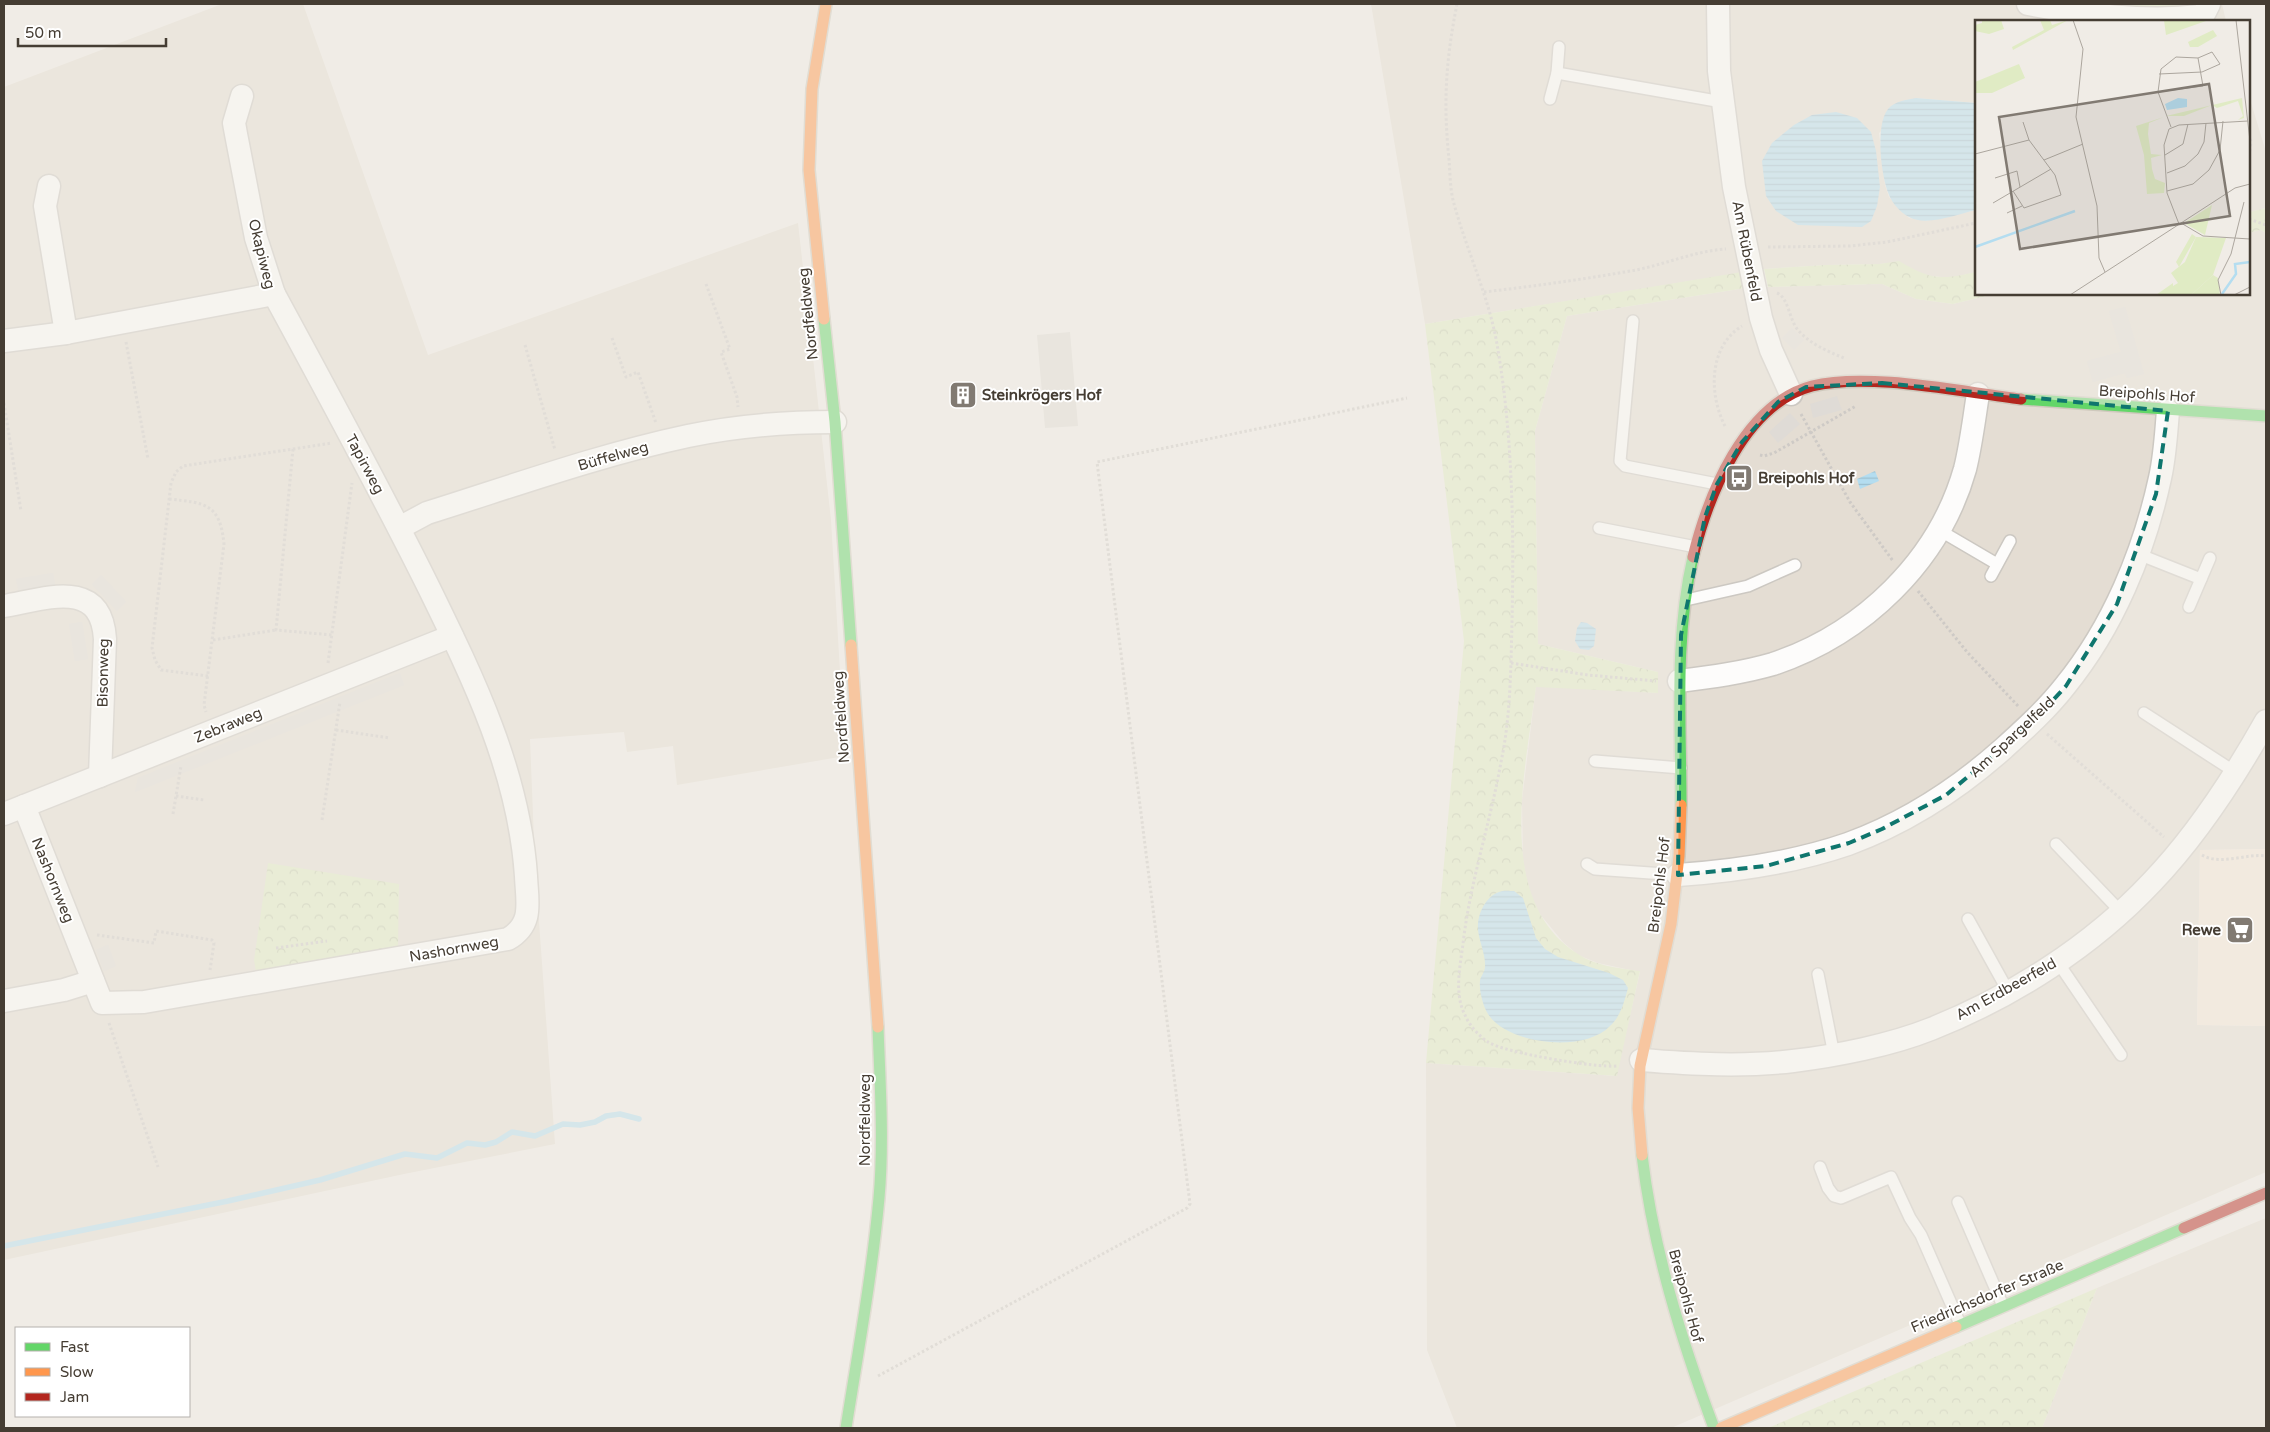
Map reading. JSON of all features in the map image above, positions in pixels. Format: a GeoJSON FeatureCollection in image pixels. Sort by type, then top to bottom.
{"type":"FeatureCollection","features":[{"type":"Feature","properties":{"kind":"street","name":"Nordfeldweg"},"geometry":{"type":"LineString","coordinates":[[826,4],[812,89],[809,170],[835,422],[872,930],[882,1103],[879,1197],[846,1428]]}},
{"type":"Feature","properties":{"kind":"street","name":"Am Rübenfeld"},"geometry":{"type":"LineString","coordinates":[[1722,4],[1719,71],[1729,158],[1761,318],[1771,350],[1791,394]]}},
{"type":"Feature","properties":{"kind":"street"},"geometry":{"type":"LineString","coordinates":[[2028,4],[2078,13],[2136,18],[2200,16],[2207,8]]}},
{"type":"Feature","properties":{"kind":"street","name":"Okapiweg"},"geometry":{"type":"LineString","coordinates":[[4,341],[66,333],[274,294],[256,238],[234,123],[242,96]]}},
{"type":"Feature","properties":{"kind":"street"},"geometry":{"type":"LineString","coordinates":[[49,186],[45,206],[66,333]]}},
{"type":"Feature","properties":{"kind":"street","name":"Tapirweg"},"geometry":{"type":"LineString","coordinates":[[274,294],[399,528],[452,636]]}},
{"type":"Feature","properties":{"kind":"street","name":"Breipohls Hof"},"geometry":{"type":"LineString","coordinates":[[1714,1428],[1677,1324],[1654,1233],[1640,1140],[1638,1102],[1641,1060],[1664,963],[1678,875],[1681,842],[1680,681],[1686,600],[1696,547],[1717,484],[1742,442],[1767,412],[1791,394],[1806,387],[1840,383],[1908,386],[2168,411],[2266,416]]}},
{"type":"Feature","properties":{"kind":"street"},"geometry":{"type":"LineString","coordinates":[[1680,681],[1736,673],[1773,664],[1809,649],[1840,632],[1871,610],[1906,576],[1939,530],[1965,469],[1978,394]]}},
{"type":"Feature","properties":{"kind":"street","name":"Am Spargelfeld"},"geometry":{"type":"LineString","coordinates":[[1678,875],[1766,866],[1849,843],[1882,829],[1946,796],[1981,769],[2033,722],[2066,686],[2093,647],[2117,604],[2138,554],[2160,478],[2168,411]]}},
{"type":"Feature","properties":{"kind":"street","name":"Büffelweg"},"geometry":{"type":"LineString","coordinates":[[399,528],[427,513],[561,471],[663,442],[740,428],[835,422]]}},
{"type":"Feature","properties":{"kind":"street","name":"Bisonweg"},"geometry":{"type":"LineString","coordinates":[[4,606],[72,596],[92,605],[99,612],[104,626],[105,639],[100,776]]}},
{"type":"Feature","properties":{"kind":"street","name":"Zebraweg"},"geometry":{"type":"LineString","coordinates":[[14,810],[452,636]]}},
{"type":"Feature","properties":{"kind":"street","name":"Nashornweg"},"geometry":{"type":"LineString","coordinates":[[14,810],[77,941],[102,1003],[144,1002],[508,940],[524,926],[528,907],[525,865],[515,801],[486,710],[452,636]]}},
{"type":"Feature","properties":{"kind":"street","name":"Am Erdbeerfeld"},"geometry":{"type":"LineString","coordinates":[[1641,1060],[1718,1065],[1793,1061],[1834,1055],[1929,1030],[2008,992],[2057,962],[2121,912],[2152,882],[2182,847],[2235,772],[2266,721]]}},
{"type":"Feature","properties":{"kind":"street"},"geometry":{"type":"LineString","coordinates":[[4,1002],[64,990],[93,981]]}},
{"type":"Feature","properties":{"kind":"street","name":"Friedrichsdorfer Straße"},"geometry":{"type":"LineString","coordinates":[[1735,1425],[1960,1324],[2266,1193]]}},
{"type":"Feature","properties":{"kind":"lane"},"geometry":{"type":"LineString","coordinates":[[1550,99],[1557,73],[1559,47]]}},
{"type":"Feature","properties":{"kind":"lane"},"geometry":{"type":"LineString","coordinates":[[1557,73],[1722,102]]}},
{"type":"Feature","properties":{"kind":"lane"},"geometry":{"type":"LineString","coordinates":[[1633,321],[1620,460],[1625,466],[1717,484]]}},
{"type":"Feature","properties":{"kind":"lane"},"geometry":{"type":"LineString","coordinates":[[1599,528],[1696,547]]}},
{"type":"Feature","properties":{"kind":"lane"},"geometry":{"type":"LineString","coordinates":[[1939,530],[1997,564]]}},
{"type":"Feature","properties":{"kind":"lane"},"geometry":{"type":"LineString","coordinates":[[1991,576],[2010,541]]}},
{"type":"Feature","properties":{"kind":"lane"},"geometry":{"type":"LineString","coordinates":[[2138,554],[2201,579]]}},
{"type":"Feature","properties":{"kind":"lane"},"geometry":{"type":"LineString","coordinates":[[2189,607],[2210,558]]}},
{"type":"Feature","properties":{"kind":"lane"},"geometry":{"type":"LineString","coordinates":[[1686,600],[1748,586],[1795,565]]}},
{"type":"Feature","properties":{"kind":"lane"},"geometry":{"type":"LineString","coordinates":[[2144,713],[2235,772]]}},
{"type":"Feature","properties":{"kind":"lane"},"geometry":{"type":"LineString","coordinates":[[1595,761],[1681,768]]}},
{"type":"Feature","properties":{"kind":"lane"},"geometry":{"type":"LineString","coordinates":[[2056,844],[2121,912]]}},
{"type":"Feature","properties":{"kind":"lane"},"geometry":{"type":"LineString","coordinates":[[1587,864],[1595,870],[1678,875]]}},
{"type":"Feature","properties":{"kind":"lane"},"geometry":{"type":"LineString","coordinates":[[1968,919],[2008,992]]}},
{"type":"Feature","properties":{"kind":"lane"},"geometry":{"type":"LineString","coordinates":[[2057,962],[2121,1055]]}},
{"type":"Feature","properties":{"kind":"lane"},"geometry":{"type":"LineString","coordinates":[[1818,974],[1834,1055]]}},
{"type":"Feature","properties":{"kind":"lane"},"geometry":{"type":"LineString","coordinates":[[1820,1167],[1828,1188],[1834,1196],[1841,1198],[1891,1177],[1910,1218],[1921,1235],[1960,1324]]}},
{"type":"Feature","properties":{"kind":"lane"},"geometry":{"type":"LineString","coordinates":[[1958,1202],[2003,1306]]}},
{"type":"Feature","properties":{"kind":"path"},"geometry":{"type":"LineString","coordinates":[[1457,4],[1449,44],[1445,90],[1452,197],[1484,292],[1498,346],[1509,431],[1513,538],[1508,720],[1501,763],[1470,892],[1459,972],[1460,999],[1465,1016],[1487,1041],[1503,1049],[1613,1067],[1641,1060]]}},
{"type":"Feature","properties":{"kind":"path"},"geometry":{"type":"LineString","coordinates":[[2250,219],[2266,225]]}},
{"type":"Feature","properties":{"kind":"path"},"geometry":{"type":"LineString","coordinates":[[706,284],[730,349],[721,352],[737,397],[740,428]]}},
{"type":"Feature","properties":{"kind":"path"},"geometry":{"type":"LineString","coordinates":[[122,322],[148,459]]}},
{"type":"Feature","properties":{"kind":"path"},"geometry":{"type":"LineString","coordinates":[[612,338],[626,377],[638,372],[663,442]]}},
{"type":"Feature","properties":{"kind":"path"},"geometry":{"type":"LineString","coordinates":[[525,345],[561,471]]}},
{"type":"Feature","properties":{"kind":"path"},"geometry":{"type":"LineString","coordinates":[[1791,394],[1850,502],[1875,539],[1967,652],[2033,722],[2182,847],[2206,858],[2231,859],[2257,855],[2266,856]]}},
{"type":"Feature","properties":{"kind":"path"},"geometry":{"type":"LineString","coordinates":[[855,1375],[869,1378],[877,1376],[1187,1208],[1190,1204],[1097,462],[1407,398]]}},
{"type":"Feature","properties":{"kind":"path"},"geometry":{"type":"LineString","coordinates":[[4,403],[22,511]]}},
{"type":"Feature","properties":{"kind":"path"},"geometry":{"type":"LineString","coordinates":[[208,676],[161,670],[155,660],[152,648],[171,483],[176,472],[183,466],[338,442],[350,436]]}},
{"type":"Feature","properties":{"kind":"path"},"geometry":{"type":"LineString","coordinates":[[276,630],[293,449]]}},
{"type":"Feature","properties":{"kind":"path"},"geometry":{"type":"LineString","coordinates":[[322,820],[340,701],[327,670],[354,466],[364,461]]}},
{"type":"Feature","properties":{"kind":"path"},"geometry":{"type":"LineString","coordinates":[[169,499],[201,502],[212,509],[223,526],[224,544],[204,705],[212,732]]}},
{"type":"Feature","properties":{"kind":"path"},"geometry":{"type":"LineString","coordinates":[[212,640],[276,630],[332,635]]}},
{"type":"Feature","properties":{"kind":"path"},"geometry":{"type":"LineString","coordinates":[[1511,662],[1621,679],[1680,681]]}},
{"type":"Feature","properties":{"kind":"path"},"geometry":{"type":"LineString","coordinates":[[336,730],[390,738]]}},
{"type":"Feature","properties":{"kind":"path"},"geometry":{"type":"LineString","coordinates":[[173,814],[185,742]]}},
{"type":"Feature","properties":{"kind":"path"},"geometry":{"type":"LineString","coordinates":[[176,796],[204,800]]}},
{"type":"Feature","properties":{"kind":"path"},"geometry":{"type":"LineString","coordinates":[[77,941],[100,934],[154,943],[156,931],[212,940],[214,943],[208,978],[211,990]]}},
{"type":"Feature","properties":{"kind":"path"},"geometry":{"type":"LineString","coordinates":[[276,948],[327,941]]}},
{"type":"Feature","properties":{"kind":"path"},"geometry":{"type":"LineString","coordinates":[[102,1003],[158,1167]]}},
{"type":"Feature","properties":{"kind":"highlighted area"},"geometry":{"type":"Polygon","coordinates":[[[1882,383],[2168,411],[2156,494],[2117,604],[2066,686],[2033,722],[1946,795],[1882,829],[1849,843],[1766,866],[1678,875],[1681,635],[1705,517],[1717,484],[1742,442],[1778,402],[1806,387],[1882,383]]]}},
{"type":"Feature","properties":{"kind":"shaded area"},"geometry":{"type":"Polygon","coordinates":[[[222,4],[303,4],[428,355],[798,223],[831,520],[845,756],[677,785],[673,746],[627,752],[624,732],[530,739],[535,866],[555,1144],[404,1174],[4,1260],[4,87],[222,4]]]}},
{"type":"Feature","properties":{"kind":"shaded area"},"geometry":{"type":"Polygon","coordinates":[[[1371,4],[2222,4],[2226,20],[1975,20],[1975,103],[1916,98],[1879,133],[1885,185],[1889,197],[1909,218],[1926,221],[1975,210],[1975,272],[1951,278],[1922,275],[1899,262],[1764,269],[1425,324],[1371,4]]]}},
{"type":"Feature","properties":{"kind":"shaded area"},"geometry":{"type":"Polygon","coordinates":[[[2250,99],[2266,152],[2266,208],[2250,212],[2250,99]]]}},
{"type":"Feature","properties":{"kind":"shaded area"},"geometry":{"type":"Polygon","coordinates":[[[2261,230],[2266,233],[2266,849],[2200,850],[2197,1025],[2266,1026],[2266,1172],[1671,1428],[1457,1428],[1427,1350],[1426,1063],[1616,1076],[1640,972],[1598,963],[1578,955],[1563,942],[1539,913],[1530,896],[1523,860],[1522,800],[1536,686],[1658,693],[1658,672],[1538,644],[1535,431],[1567,316],[1746,288],[1768,287],[1882,284],[1916,299],[1953,304],[1991,295],[2250,295],[2250,233],[2261,230]]]}},
{"type":"Feature","properties":{"kind":"shaded area"},"geometry":{"type":"Polygon","coordinates":[[[2125,307],[2144,374],[2127,378],[2125,373],[2093,382],[2087,361],[2121,352],[2109,311],[2125,307]]]}},
{"type":"Feature","properties":{"kind":"shaded area"},"geometry":{"type":"Polygon","coordinates":[[[1792,328],[1804,340],[1794,350],[1782,338],[1792,328]]]}},
{"type":"Feature","properties":{"kind":"shaded area"},"geometry":{"type":"Polygon","coordinates":[[[1070,332],[1078,426],[1045,428],[1037,335],[1070,332]]]}},
{"type":"Feature","properties":{"kind":"shaded area"},"geometry":{"type":"Polygon","coordinates":[[[1837,396],[1842,410],[1813,418],[1810,404],[1837,396]]]}},
{"type":"Feature","properties":{"kind":"shaded area"},"geometry":{"type":"Polygon","coordinates":[[[1790,413],[1800,424],[1778,443],[1769,432],[1790,413]]]}},
{"type":"Feature","properties":{"kind":"shaded area"},"geometry":{"type":"Polygon","coordinates":[[[53,573],[55,585],[19,592],[16,579],[53,573]]]}},
{"type":"Feature","properties":{"kind":"shaded area"},"geometry":{"type":"Polygon","coordinates":[[[101,575],[126,602],[117,611],[92,584],[101,575]]]}},
{"type":"Feature","properties":{"kind":"shaded area"},"geometry":{"type":"Polygon","coordinates":[[[82,622],[88,659],[75,661],[69,624],[82,622]]]}},
{"type":"Feature","properties":{"kind":"shaded area"},"geometry":{"type":"Polygon","coordinates":[[[400,673],[404,685],[135,792],[138,778],[400,673]]]}},
{"type":"Feature","properties":{"kind":"shaded area"},"geometry":{"type":"Polygon","coordinates":[[[2266,849],[2266,1026],[2197,1025],[2200,850],[2266,849]]]}},
{"type":"Feature","properties":{"kind":"shaded area"},"geometry":{"type":"Polygon","coordinates":[[[108,945],[116,966],[104,971],[96,950],[108,945]]]}},
{"type":"Feature","properties":{"kind":"shaded area"},"geometry":{"type":"Polygon","coordinates":[[[2266,1218],[2266,1428],[2042,1428],[2097,1288],[2266,1218]]]}},
{"type":"Feature","properties":{"kind":"green space"},"geometry":{"type":"Polygon","coordinates":[[[2126,4],[2196,4],[2187,8],[2126,9],[2126,4]]]}},
{"type":"Feature","properties":{"kind":"green space"},"geometry":{"type":"Polygon","coordinates":[[[2266,208],[2266,233],[2261,230],[2250,233],[2250,212],[2266,208]]]}},
{"type":"Feature","properties":{"kind":"green space"},"geometry":{"type":"Polygon","coordinates":[[[1899,261],[1920,272],[1936,277],[1975,272],[1975,295],[1991,295],[1953,304],[1916,299],[1882,284],[1768,287],[1764,269],[1879,264],[1899,261]]]}},
{"type":"Feature","properties":{"kind":"green space"},"geometry":{"type":"Polygon","coordinates":[[[1742,272],[1746,288],[1567,316],[1535,431],[1538,644],[1658,672],[1658,693],[1536,687],[1522,793],[1521,831],[1525,867],[1534,901],[1551,930],[1585,958],[1608,966],[1640,971],[1617,1076],[1426,1063],[1464,641],[1425,324],[1742,272]]]}},
{"type":"Feature","properties":{"kind":"green space"},"geometry":{"type":"Polygon","coordinates":[[[268,863],[399,884],[398,949],[256,972],[254,960],[268,863]]]}},
{"type":"Feature","properties":{"kind":"green space"},"geometry":{"type":"Polygon","coordinates":[[[2097,1288],[2042,1428],[1768,1428],[2097,1288]]]}},
{"type":"Feature","properties":{"kind":"water"},"geometry":{"type":"Polygon","coordinates":[[[1916,98],[1975,103],[1975,210],[1933,220],[1916,220],[1903,213],[1890,198],[1882,164],[1880,138],[1884,117],[1888,109],[1901,101],[1916,98]]]}},
{"type":"Feature","properties":{"kind":"water"},"geometry":{"type":"Polygon","coordinates":[[[1836,112],[1857,118],[1871,132],[1876,151],[1880,187],[1877,206],[1871,221],[1862,227],[1798,225],[1776,211],[1766,196],[1762,161],[1772,143],[1794,125],[1812,115],[1836,112]]]}},
{"type":"Feature","properties":{"kind":"water"},"geometry":{"type":"Polygon","coordinates":[[[1875,471],[1879,481],[1860,489],[1857,479],[1875,471]]]}},
{"type":"Feature","properties":{"kind":"water"},"geometry":{"type":"Polygon","coordinates":[[[1581,622],[1587,623],[1596,629],[1594,646],[1589,650],[1580,649],[1575,641],[1577,628],[1581,622]]]}},
{"type":"Feature","properties":{"kind":"water"},"geometry":{"type":"Polygon","coordinates":[[[1502,891],[1514,891],[1523,898],[1536,938],[1545,949],[1558,957],[1609,973],[1623,980],[1628,988],[1622,1009],[1617,1018],[1598,1035],[1583,1040],[1566,1042],[1547,1042],[1529,1039],[1512,1033],[1498,1025],[1488,1014],[1480,989],[1480,979],[1485,969],[1485,962],[1479,934],[1479,918],[1486,902],[1494,894],[1502,891]]]}},
{"type":"Feature","properties":{"kind":"waterway"},"geometry":{"type":"LineString","coordinates":[[4,1246],[228,1201],[320,1180],[405,1154],[437,1158],[467,1143],[485,1145],[496,1142],[512,1132],[535,1136],[563,1124],[580,1125],[595,1122],[606,1116],[620,1114],[639,1119]]}},
{"type":"Feature","properties":{"kind":"traffic: fast"},"geometry":{"type":"LineString","coordinates":[[824,319],[835,422],[851,645]]}},
{"type":"Feature","properties":{"kind":"traffic: fast"},"geometry":{"type":"LineString","coordinates":[[2021,399],[2266,416]]}},
{"type":"Feature","properties":{"kind":"traffic: fast"},"geometry":{"type":"LineString","coordinates":[[1681,805],[1681,650],[1683,619],[1693,557]]}},
{"type":"Feature","properties":{"kind":"traffic: fast"},"geometry":{"type":"LineString","coordinates":[[846,1428],[869,1285],[879,1198],[881,1091],[878,1027]]}},
{"type":"Feature","properties":{"kind":"traffic: fast"},"geometry":{"type":"LineString","coordinates":[[1642,1155],[1653,1225],[1661,1259],[1690,1361],[1714,1428]]}},
{"type":"Feature","properties":{"kind":"traffic: fast"},"geometry":{"type":"LineString","coordinates":[[1956,1327],[2184,1228]]}},
{"type":"Feature","properties":{"kind":"traffic: slow"},"geometry":{"type":"LineString","coordinates":[[824,319],[809,170],[812,89],[826,4]]}},
{"type":"Feature","properties":{"kind":"traffic: slow"},"geometry":{"type":"LineString","coordinates":[[851,645],[878,1027]]}},
{"type":"Feature","properties":{"kind":"traffic: slow"},"geometry":{"type":"LineString","coordinates":[[1642,1155],[1638,1108],[1640,1066],[1671,924],[1679,856],[1681,805]]}},
{"type":"Feature","properties":{"kind":"traffic: slow"},"geometry":{"type":"LineString","coordinates":[[1721,1428],[1956,1327]]}},
{"type":"Feature","properties":{"kind":"traffic: jam"},"geometry":{"type":"LineString","coordinates":[[1693,557],[1708,507],[1733,455],[1748,432],[1767,412],[1788,396],[1812,386],[1835,382],[1860,381],[1915,385],[2021,399]]}},
{"type":"Feature","properties":{"kind":"traffic: jam"},"geometry":{"type":"LineString","coordinates":[[2184,1228],[2266,1193]]}},
{"type":"Feature","properties":{"kind":"place","name":"Steinkrögers Hof"},"geometry":{"type":"Point","coordinates":[963,395]}},
{"type":"Feature","properties":{"kind":"place","name":"Breipohls Hof"},"geometry":{"type":"Point","coordinates":[1739,478]}},
{"type":"Feature","properties":{"kind":"place","name":"Rewe"},"geometry":{"type":"Point","coordinates":[2240,930]}}]}
